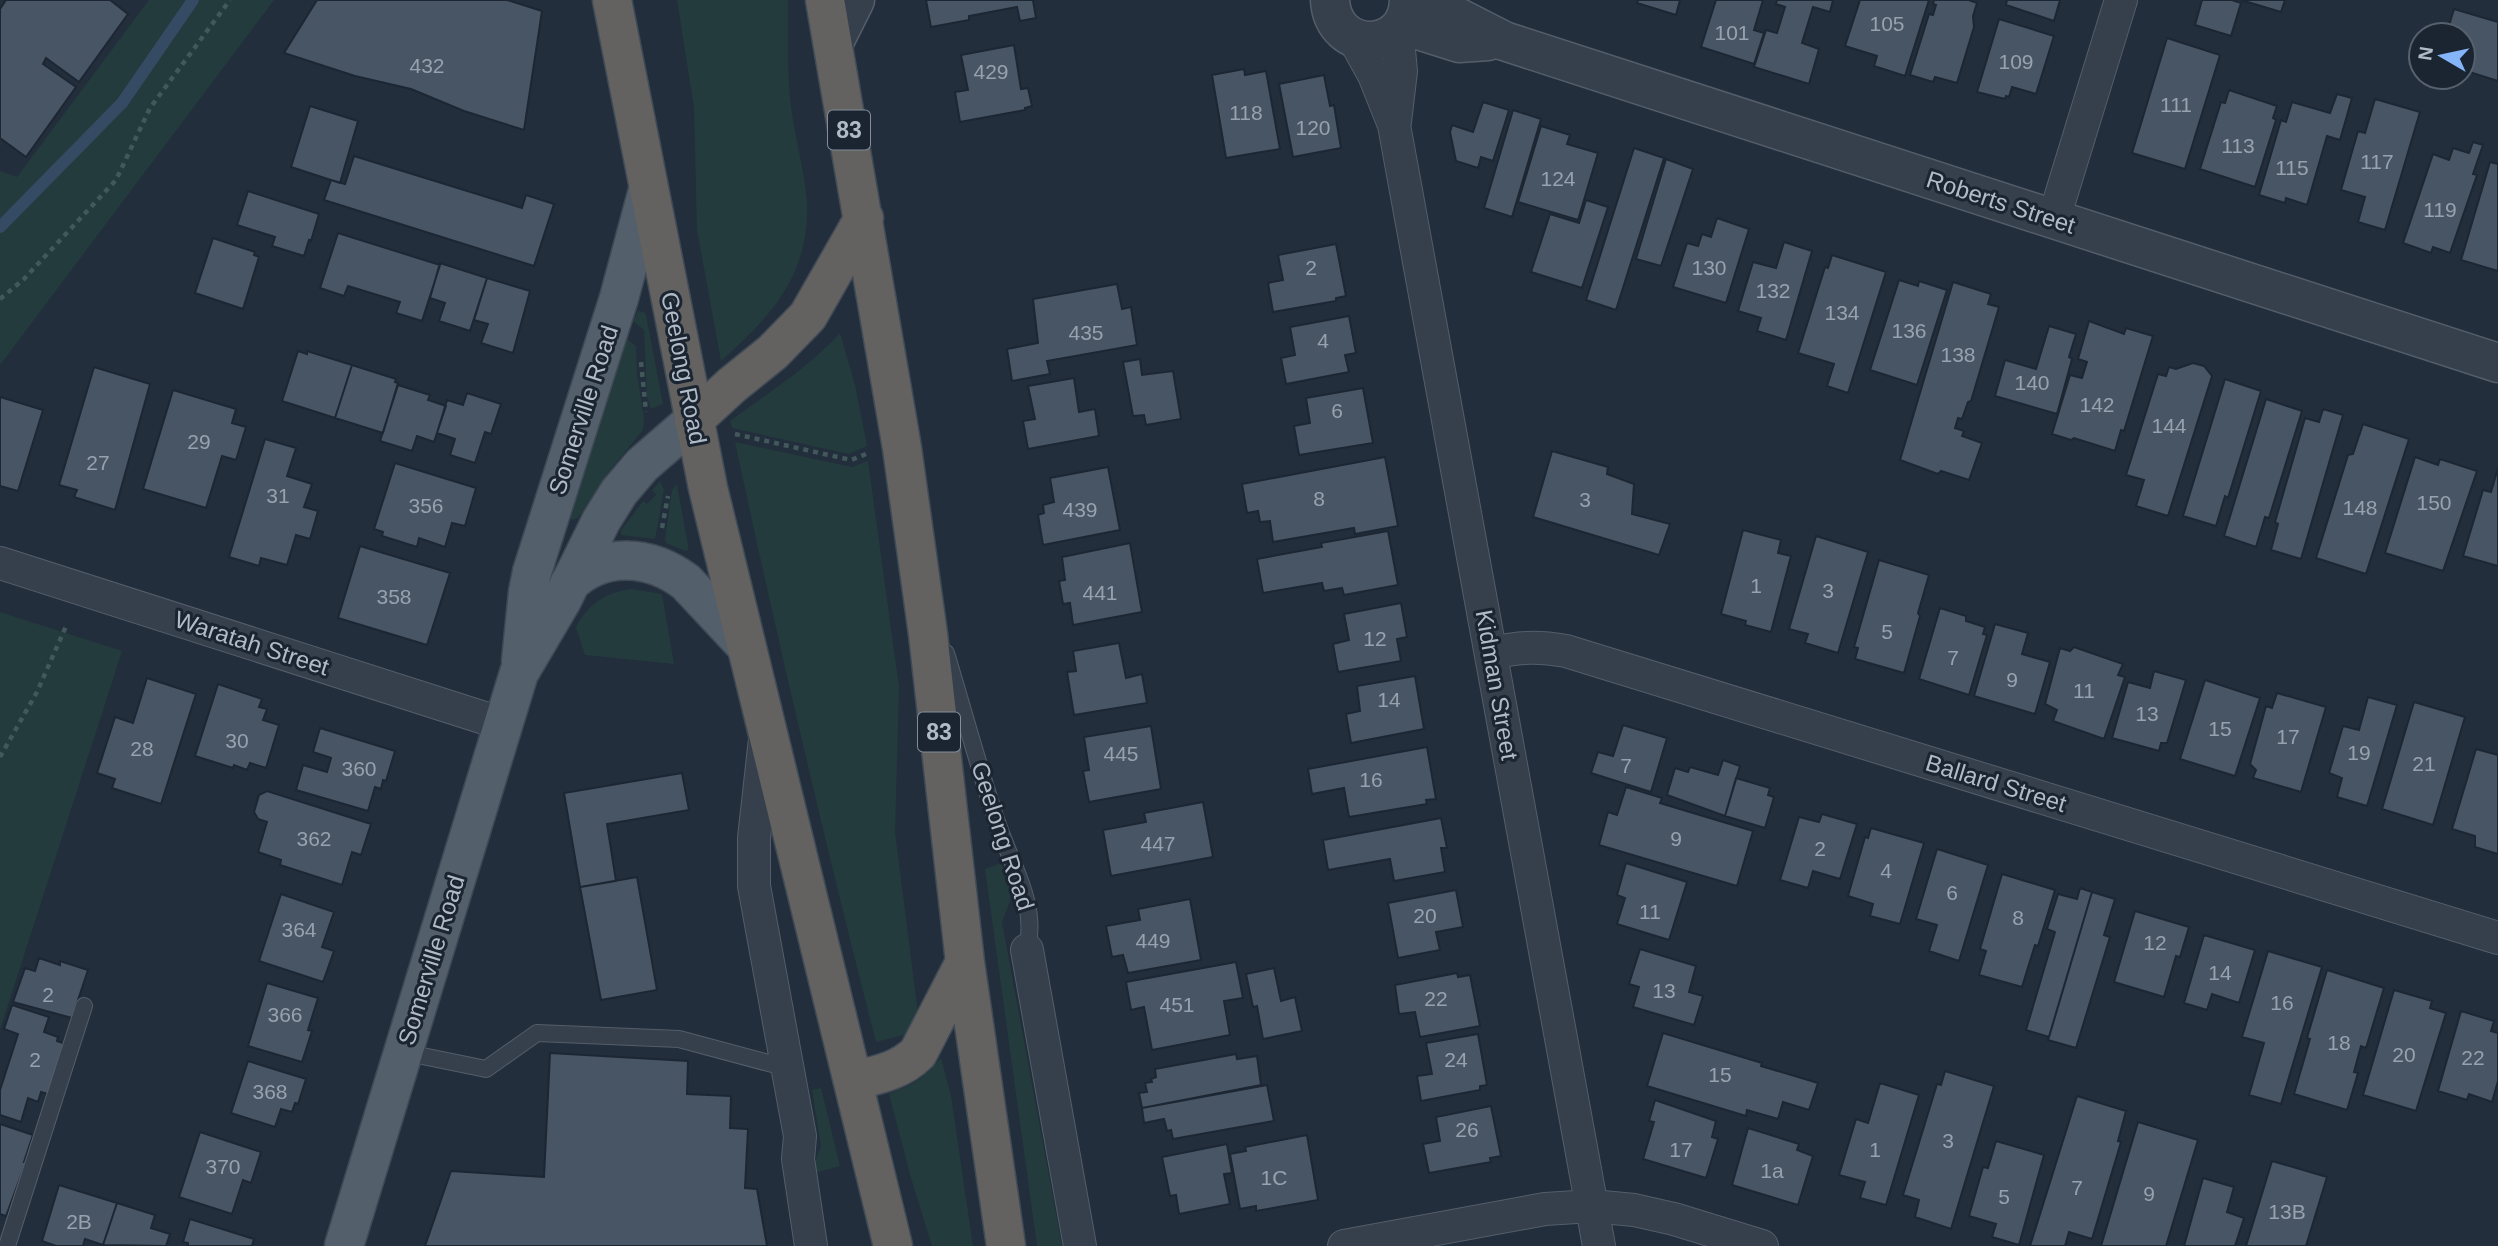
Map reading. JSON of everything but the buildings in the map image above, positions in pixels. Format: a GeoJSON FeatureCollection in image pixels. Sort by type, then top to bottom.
{"type":"FeatureCollection","features":[{"type":"Feature","properties":{"kind":"highway","name":"Geelong Road"},"geometry":{"type":"LineString","coordinates":[[612,0],[708,488],[893,1246]]}},
{"type":"Feature","properties":{"kind":"highway","name":"Geelong Road"},"geometry":{"type":"LineString","coordinates":[[825,0],[897,411],[965,962],[1006,1246]]}},
{"type":"Feature","properties":{"kind":"highway"},"geometry":{"type":"LineString","coordinates":[[694,420],[773,352],[808,316],[864,218]]}},
{"type":"Feature","properties":{"kind":"highway"},"geometry":{"type":"LineString","coordinates":[[853,1081],[896,1069],[918,1053],[965,962]]}},
{"type":"Feature","properties":{"kind":"main road","name":"Somerville Road"},"geometry":{"type":"LineString","coordinates":[[344,1246],[519,673],[532,572],[649,190]]}},
{"type":"Feature","properties":{"kind":"main road","name":"Somerville Road"},"geometry":{"type":"LineString","coordinates":[[519,673],[619,492],[642,465],[694,420]]}},
{"type":"Feature","properties":{"kind":"main road"},"geometry":{"type":"LineString","coordinates":[[569,584],[584,571],[602,563],[629,560],[653,564],[675,573],[686,582],[745,645]]}},
{"type":"Feature","properties":{"kind":"street"},"geometry":{"type":"LineString","coordinates":[[834,41],[855,0]]}},
{"type":"Feature","properties":{"kind":"street"},"geometry":{"type":"LineString","coordinates":[[1307,0],[1341,21],[1364,41],[1376,41],[1408,14]]}},
{"type":"Feature","properties":{"kind":"street"},"geometry":{"type":"LineString","coordinates":[[2054,218],[2121,0]]}},
{"type":"Feature","properties":{"kind":"street","name":"Kidman Street"},"geometry":{"type":"LineString","coordinates":[[1394,125],[1408,14]]}},
{"type":"Feature","properties":{"kind":"street","name":"Roberts Street"},"geometry":{"type":"LineString","coordinates":[[1408,14],[1504,41],[2498,363]]}},
{"type":"Feature","properties":{"kind":"street","name":"Kidman Street"},"geometry":{"type":"LineString","coordinates":[[1341,21],[1374,75],[1394,125],[1599,1246]]}},
{"type":"Feature","properties":{"kind":"street","name":"Waratah Street"},"geometry":{"type":"LineString","coordinates":[[0,563],[503,724]]}},
{"type":"Feature","properties":{"kind":"street","name":"Ballard Street"},"geometry":{"type":"LineString","coordinates":[[1491,653],[1538,646],[1566,651],[2498,938]]}},
{"type":"Feature","properties":{"kind":"street","name":"Geelong Road"},"geometry":{"type":"LineString","coordinates":[[766,733],[755,827],[754,886],[800,1136],[798,1159],[811,1246]]}},
{"type":"Feature","properties":{"kind":"street","name":"Geelong Road"},"geometry":{"type":"LineString","coordinates":[[1027,950],[1080,1246]]}},
{"type":"Feature","properties":{"kind":"street"},"geometry":{"type":"LineString","coordinates":[[1344,1246],[1545,1209],[1592,1206],[1634,1210],[1674,1219],[1762,1246]]}},
{"type":"Feature","properties":{"kind":"lane","name":"Geelong Road"},"geometry":{"type":"LineString","coordinates":[[917,556],[998,824],[1026,896],[1031,929],[1027,950]]}},
{"type":"Feature","properties":{"kind":"lane"},"geometry":{"type":"LineString","coordinates":[[7,1246],[84,1006]]}},
{"type":"Feature","properties":{"kind":"lane"},"geometry":{"type":"LineString","coordinates":[[403,1052],[486,1069],[537,1033],[550,1033],[679,1039],[787,1068]]}},
{"type":"Feature","properties":{"kind":"path"},"geometry":{"type":"LineString","coordinates":[[0,299],[23,280],[116,180],[150,108],[230,0]]}},
{"type":"Feature","properties":{"kind":"path"},"geometry":{"type":"LineString","coordinates":[[641,357],[647,418]]}},
{"type":"Feature","properties":{"kind":"path"},"geometry":{"type":"LineString","coordinates":[[731,435],[738,433],[851,460],[868,453]]}},
{"type":"Feature","properties":{"kind":"path"},"geometry":{"type":"LineString","coordinates":[[661,532],[670,486]]}},
{"type":"Feature","properties":{"kind":"path"},"geometry":{"type":"LineString","coordinates":[[0,757],[26,713],[67,624]]}},
{"type":"Feature","properties":{"kind":"green space"},"geometry":{"type":"Polygon","coordinates":[[[149,0],[274,0],[0,365],[0,171],[17,177],[149,0]]]}},
{"type":"Feature","properties":{"kind":"green space"},"geometry":{"type":"Polygon","coordinates":[[[677,0],[788,0],[790,94],[807,203],[802,251],[794,273],[771,310],[721,361],[697,230],[694,107],[677,0]]]}},
{"type":"Feature","properties":{"kind":"green space"},"geometry":{"type":"Polygon","coordinates":[[[638,311],[646,315],[663,404],[651,409],[647,397],[644,330],[633,321],[638,311]]]}},
{"type":"Feature","properties":{"kind":"green space"},"geometry":{"type":"Polygon","coordinates":[[[840,333],[855,385],[867,446],[849,454],[732,428],[730,421],[801,369],[840,333]]]}},
{"type":"Feature","properties":{"kind":"green space"},"geometry":{"type":"Polygon","coordinates":[[[627,339],[636,346],[643,430],[610,470],[579,517],[572,520],[568,515],[627,339]]]}},
{"type":"Feature","properties":{"kind":"green space"},"geometry":{"type":"Polygon","coordinates":[[[735,442],[852,467],[868,461],[899,687],[895,832],[917,1006],[917,1015],[908,1034],[876,1042],[802,743],[735,442]]]}},
{"type":"Feature","properties":{"kind":"green space"},"geometry":{"type":"Polygon","coordinates":[[[660,481],[664,490],[655,539],[621,535],[621,530],[643,501],[647,504],[656,495],[652,490],[660,481]]]}},
{"type":"Feature","properties":{"kind":"green space"},"geometry":{"type":"Polygon","coordinates":[[[677,484],[688,545],[688,550],[685,551],[666,543],[665,539],[672,490],[677,484]]]}},
{"type":"Feature","properties":{"kind":"green space"},"geometry":{"type":"Polygon","coordinates":[[[631,589],[662,594],[674,664],[585,655],[576,627],[581,619],[599,600],[631,589]]]}},
{"type":"Feature","properties":{"kind":"green space"},"geometry":{"type":"Polygon","coordinates":[[[0,612],[122,651],[0,1030],[0,612]]]}},
{"type":"Feature","properties":{"kind":"green space"},"geometry":{"type":"Polygon","coordinates":[[[1001,863],[1011,887],[1010,901],[1002,922],[1062,1246],[1037,1246],[985,869],[1001,863]]]}},
{"type":"Feature","properties":{"kind":"green space"},"geometry":{"type":"Polygon","coordinates":[[[941,1058],[951,1096],[973,1246],[932,1246],[889,1094],[918,1080],[941,1058]]]}},
{"type":"Feature","properties":{"kind":"green space"},"geometry":{"type":"Polygon","coordinates":[[[821,1088],[840,1166],[818,1172],[813,1167],[821,1146],[812,1090],[821,1088]]]}},
{"type":"Feature","properties":{"kind":"waterway"},"geometry":{"type":"LineString","coordinates":[[0,227],[122,103],[193,0]]}}]}
